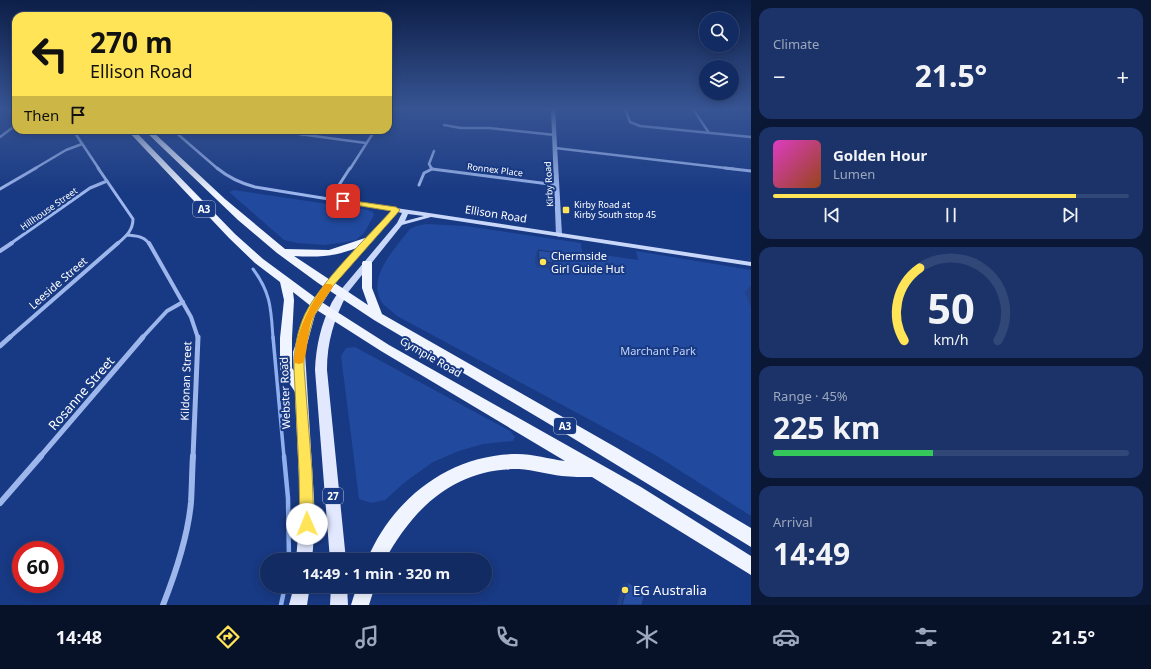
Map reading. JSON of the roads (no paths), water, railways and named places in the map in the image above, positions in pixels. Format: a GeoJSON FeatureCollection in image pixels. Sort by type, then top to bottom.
{"type":"FeatureCollection","features":[{"type":"Feature","properties":{"kind":"highway","name":"Gympie Road"},"geometry":{"type":"LineString","coordinates":[[137,137],[224,229],[285,281],[330,314],[385,348],[635,492],[751,566]]}},
{"type":"Feature","properties":{"kind":"highway","name":"Gympie Road"},"geometry":{"type":"LineString","coordinates":[[155,137],[231,210],[283,252],[342,294],[640,470],[751,538]]}},
{"type":"Feature","properties":{"kind":"highway"},"geometry":{"type":"LineString","coordinates":[[283,252],[313,255],[328,254],[344,250],[368,240]]}},
{"type":"Feature","properties":{"kind":"highway"},"geometry":{"type":"LineString","coordinates":[[366,263],[367,288],[378,316]]}},
{"type":"Feature","properties":{"kind":"highway"},"geometry":{"type":"LineString","coordinates":[[285,281],[289,300],[286,338],[286,369],[300,388]]}},
{"type":"Feature","properties":{"kind":"highway"},"geometry":{"type":"LineString","coordinates":[[380,553],[407,510],[438,484],[455,474],[474,467],[511,462],[564,468],[595,469]]}},
{"type":"Feature","properties":{"kind":"highway"},"geometry":{"type":"LineString","coordinates":[[360,605],[364,593]]}},
{"type":"Feature","properties":{"kind":"main road","name":"Ellison Road"},"geometry":{"type":"LineString","coordinates":[[396,210],[751,264]]}},
{"type":"Feature","properties":{"kind":"main road","name":"Webster Road"},"geometry":{"type":"LineString","coordinates":[[305,553],[307,499],[299,352],[307,322],[316,304],[329,285],[396,210]]}},
{"type":"Feature","properties":{"kind":"main road","name":"27"},"geometry":{"type":"LineString","coordinates":[[337,553],[321,383],[322,353],[330,314],[342,294],[366,263],[400,224],[406,211]]}},
{"type":"Feature","properties":{"kind":"main road"},"geometry":{"type":"LineString","coordinates":[[400,224],[431,215]]}},
{"type":"Feature","properties":{"kind":"main road"},"geometry":{"type":"LineString","coordinates":[[298,605],[301,593]]}},
{"type":"Feature","properties":{"kind":"main road"},"geometry":{"type":"LineString","coordinates":[[339,593],[339,605]]}},
{"type":"Feature","properties":{"kind":"street"},"geometry":{"type":"LineString","coordinates":[[78,137],[134,221],[133,226],[127,235]]}},
{"type":"Feature","properties":{"kind":"street","name":"Ellison Road"},"geometry":{"type":"LineString","coordinates":[[181,137],[225,175],[239,183],[255,187],[330,198],[396,210]]}},
{"type":"Feature","properties":{"kind":"street"},"geometry":{"type":"LineString","coordinates":[[319,137],[366,144]]}},
{"type":"Feature","properties":{"kind":"street"},"geometry":{"type":"LineString","coordinates":[[330,198],[370,137]]}},
{"type":"Feature","properties":{"kind":"street","name":"Kirby Road"},"geometry":{"type":"LineString","coordinates":[[555,137],[559,235]]}},
{"type":"Feature","properties":{"kind":"street"},"geometry":{"type":"LineString","coordinates":[[0,189],[66,150],[82,144]]}},
{"type":"Feature","properties":{"kind":"street"},"geometry":{"type":"LineString","coordinates":[[555,148],[751,171]]}},
{"type":"Feature","properties":{"kind":"street"},"geometry":{"type":"LineString","coordinates":[[419,185],[424,173],[432,169],[429,164],[434,151]]}},
{"type":"Feature","properties":{"kind":"street","name":"Ronnex Place"},"geometry":{"type":"LineString","coordinates":[[432,169],[557,185]]}},
{"type":"Feature","properties":{"kind":"street","name":"Hillhouse Street"},"geometry":{"type":"LineString","coordinates":[[0,251],[90,188],[107,181]]}},
{"type":"Feature","properties":{"kind":"street","name":"Kildonan Street"},"geometry":{"type":"LineString","coordinates":[[127,235],[140,237],[147,240],[195,324],[198,339],[191,502],[183,545],[163,605]]}},
{"type":"Feature","properties":{"kind":"street","name":"Leeside Street"},"geometry":{"type":"LineString","coordinates":[[0,346],[127,235]]}},
{"type":"Feature","properties":{"kind":"street","name":"Rosanne Street"},"geometry":{"type":"LineString","coordinates":[[0,503],[159,318],[167,311],[183,302]]}},
{"type":"Feature","properties":{"kind":"waterway"},"geometry":{"type":"LineString","coordinates":[[253,269],[267,294],[272,318],[273,338]]}},
{"type":"Feature","properties":{"kind":"waterway"},"geometry":{"type":"LineString","coordinates":[[273,337],[284,457]]}},
{"type":"Feature","properties":{"kind":"waterway"},"geometry":{"type":"LineString","coordinates":[[284,456],[288,498],[289,553]]}},
{"type":"Feature","properties":{"kind":"waterway"},"geometry":{"type":"LineString","coordinates":[[281,605],[284,593]]}},
{"type":"Feature","properties":{"kind":"place","name":"Kirby Road at Kirby South stop 45"},"geometry":{"type":"Point","coordinates":[566,210]}},
{"type":"Feature","properties":{"kind":"place","name":"Chermside Girl Guide Hut"},"geometry":{"type":"Point","coordinates":[543,262]}},
{"type":"Feature","properties":{"kind":"place","name":"EG Australia"},"geometry":{"type":"Point","coordinates":[625,590]}},
{"type":"Feature","properties":{"kind":"park label","name":"Marchant Park"},"geometry":{"type":"Point","coordinates":[658,351]}}]}
